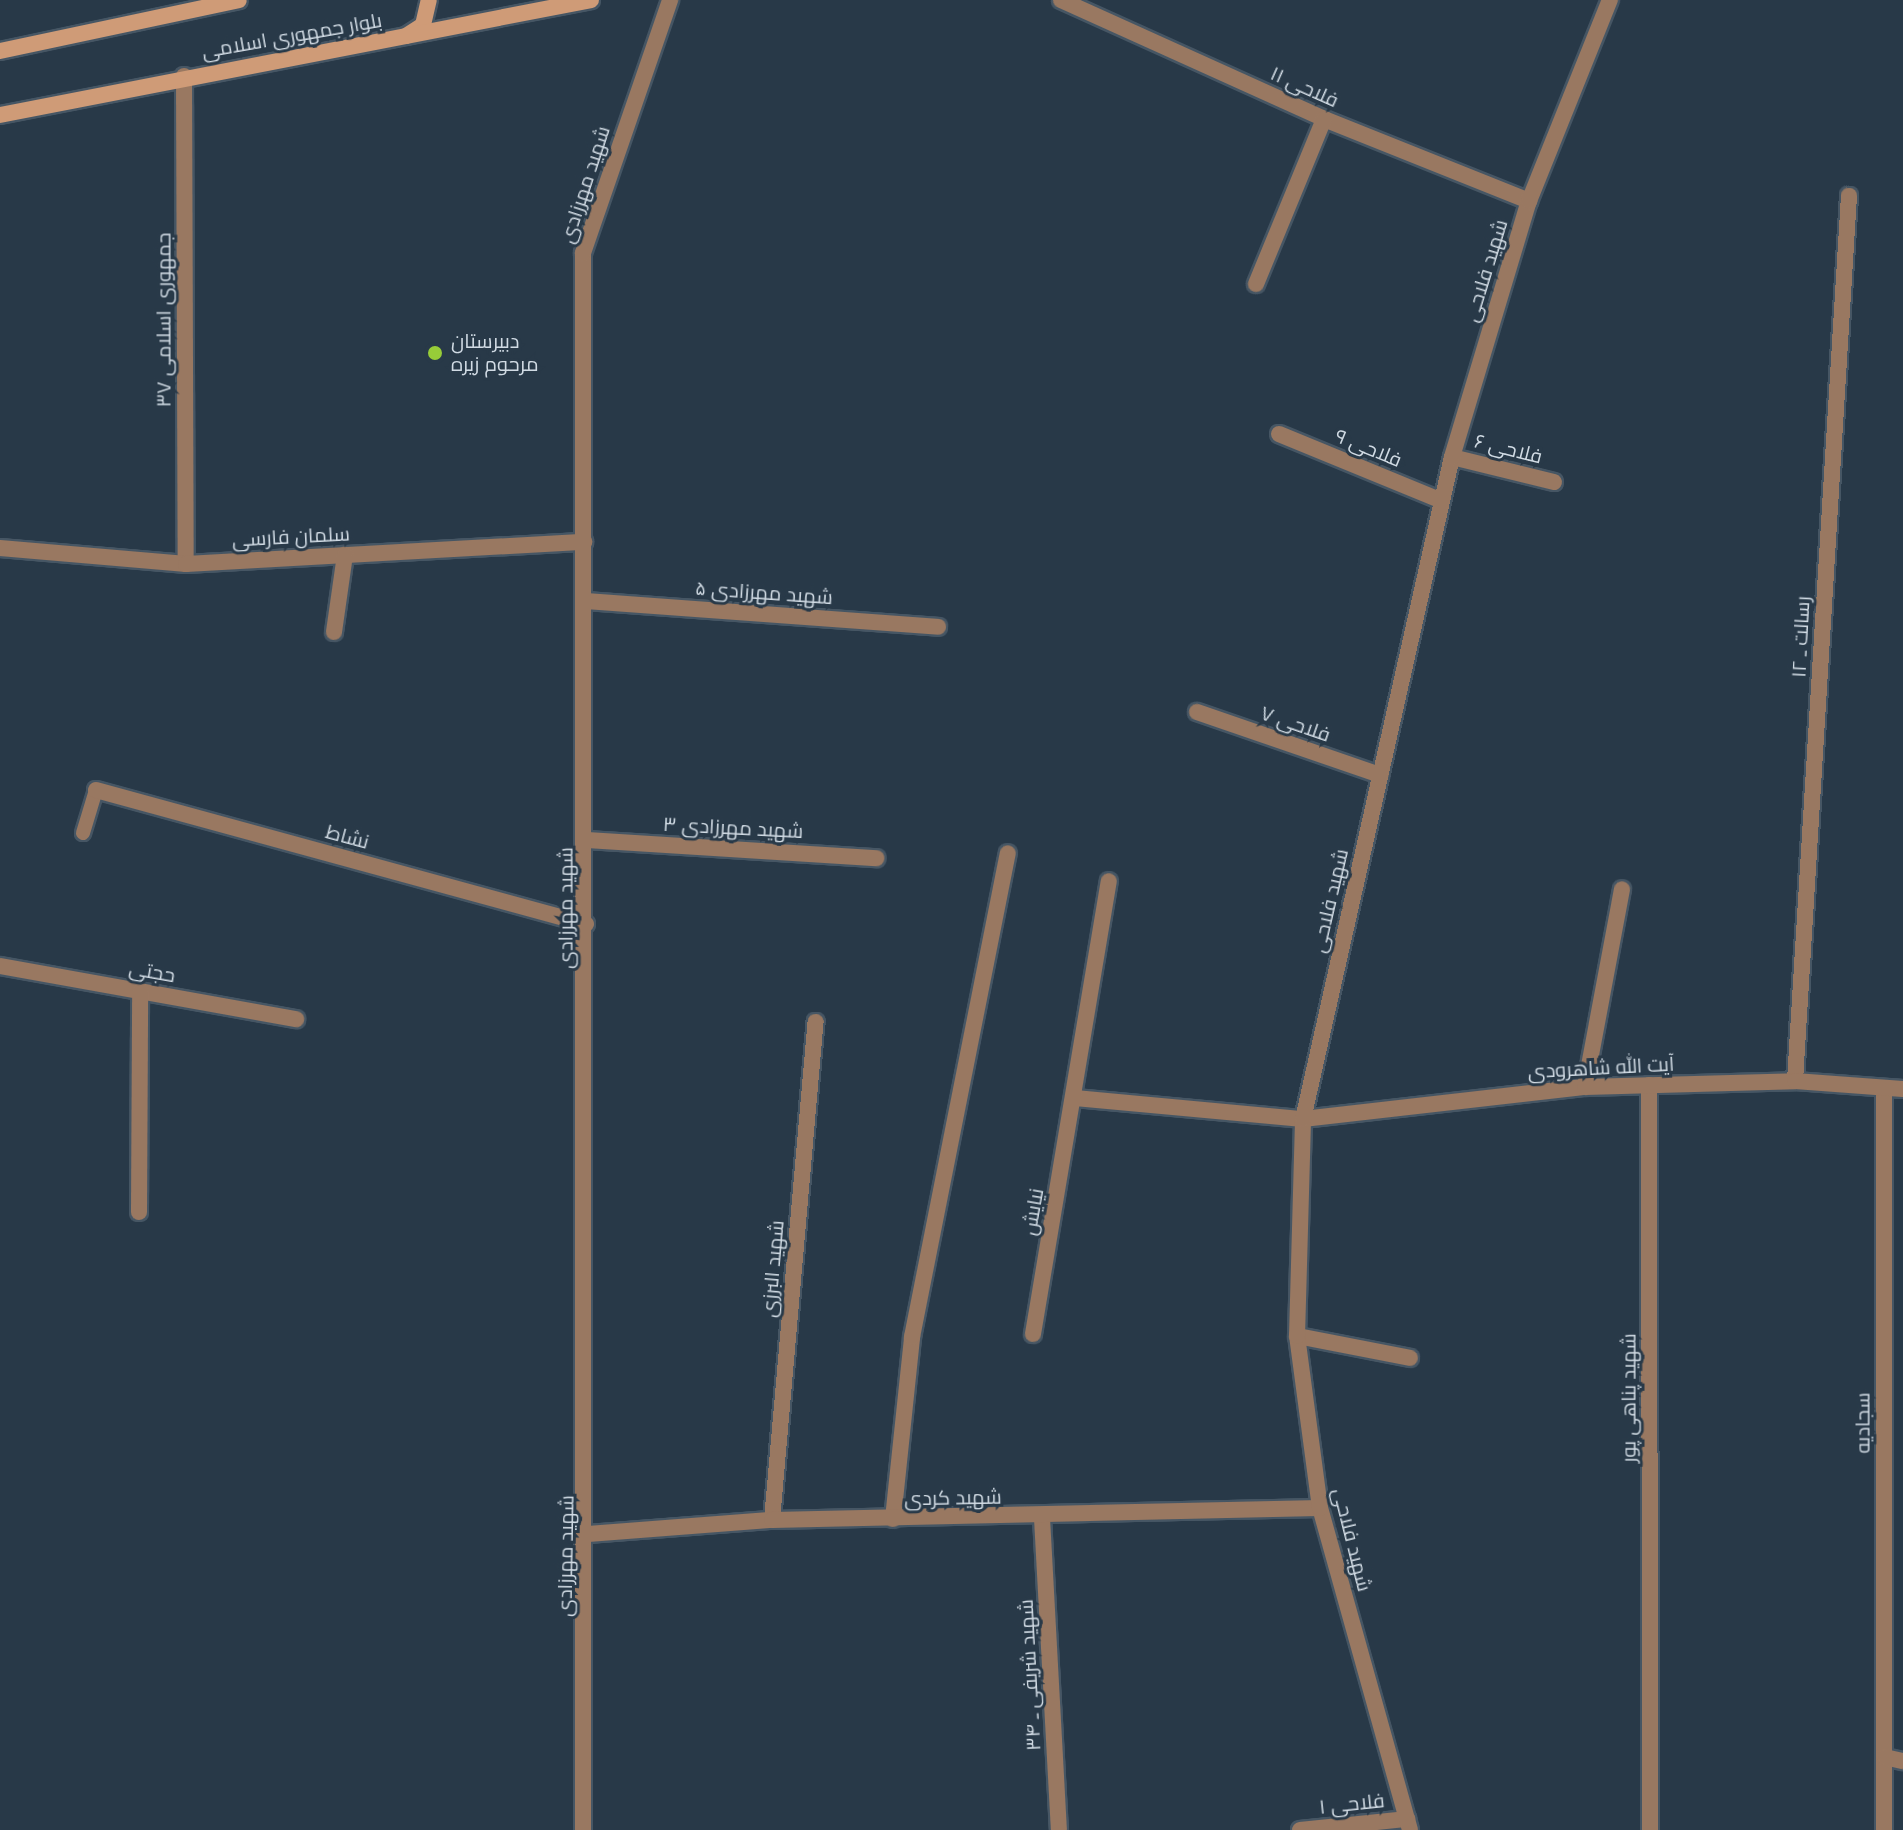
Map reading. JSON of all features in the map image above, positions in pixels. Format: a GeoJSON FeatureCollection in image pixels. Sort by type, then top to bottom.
{"type":"FeatureCollection","features":[{"type":"Feature","properties":{"kind":"main road"},"geometry":{"type":"LineString","coordinates":[[0,51],[235,0]]}},
{"type":"Feature","properties":{"kind":"main road"},"geometry":{"type":"LineString","coordinates":[[401,39],[423,25],[429,0]]}},
{"type":"Feature","properties":{"kind":"main road"},"geometry":{"type":"LineString","coordinates":[[518,0],[542,12]]}},
{"type":"Feature","properties":{"kind":"main road","name":"بلوار جمهوری اسلامی"},"geometry":{"type":"LineString","coordinates":[[0,115],[184,76],[401,39],[591,0]]}},
{"type":"Feature","properties":{"kind":"street","name":"شهید مهرزادی"},"geometry":{"type":"LineString","coordinates":[[583,1830],[588,1534],[587,601],[583,253],[670,0]]}},
{"type":"Feature","properties":{"kind":"street","name":"شهید فلاحی"},"geometry":{"type":"LineString","coordinates":[[1409,1825],[1320,1508],[1297,1336],[1303,1119],[1452,457],[1529,201],[1610,0]]}},
{"type":"Feature","properties":{"kind":"street","name":"فلاحی ۱۱"},"geometry":{"type":"LineString","coordinates":[[1064,2],[1324,119],[1529,201]]}},
{"type":"Feature","properties":{"kind":"street","name":"جمهوری اسلامی ۳۷"},"geometry":{"type":"LineString","coordinates":[[184,76],[186,564]]}},
{"type":"Feature","properties":{"kind":"street"},"geometry":{"type":"LineString","coordinates":[[1256,284],[1324,119]]}},
{"type":"Feature","properties":{"kind":"street","name":"رسالت ـ ۱۲"},"geometry":{"type":"LineString","coordinates":[[1795,1081],[1849,196]]}},
{"type":"Feature","properties":{"kind":"street","name":"فلاحی ۹"},"geometry":{"type":"LineString","coordinates":[[1279,434],[1442,501]]}},
{"type":"Feature","properties":{"kind":"street","name":"فلاحی ۶"},"geometry":{"type":"LineString","coordinates":[[1452,457],[1554,482]]}},
{"type":"Feature","properties":{"kind":"street","name":"سلمان فارسی"},"geometry":{"type":"LineString","coordinates":[[0,548],[186,564],[584,542]]}},
{"type":"Feature","properties":{"kind":"street"},"geometry":{"type":"LineString","coordinates":[[334,632],[345,555]]}},
{"type":"Feature","properties":{"kind":"street","name":"شهید مهرزادی ۵"},"geometry":{"type":"LineString","coordinates":[[587,601],[938,627]]}},
{"type":"Feature","properties":{"kind":"street","name":"فلاحی ۷"},"geometry":{"type":"LineString","coordinates":[[1197,712],[1380,775]]}},
{"type":"Feature","properties":{"kind":"street","name":"نشاط"},"geometry":{"type":"LineString","coordinates":[[96,790],[586,924]]}},
{"type":"Feature","properties":{"kind":"street","name":"شهید مهرزادی ۳"},"geometry":{"type":"LineString","coordinates":[[587,840],[876,858]]}},
{"type":"Feature","properties":{"kind":"street"},"geometry":{"type":"LineString","coordinates":[[893,1519],[912,1337],[1008,853]]}},
{"type":"Feature","properties":{"kind":"street","name":"نیایش"},"geometry":{"type":"LineString","coordinates":[[1033,1334],[1109,881]]}},
{"type":"Feature","properties":{"kind":"street"},"geometry":{"type":"LineString","coordinates":[[1585,1087],[1622,889]]}},
{"type":"Feature","properties":{"kind":"street","name":"حجتی"},"geometry":{"type":"LineString","coordinates":[[0,966],[296,1019]]}},
{"type":"Feature","properties":{"kind":"street"},"geometry":{"type":"LineString","coordinates":[[139,1212],[140,991]]}},
{"type":"Feature","properties":{"kind":"street","name":"شهید البرزی"},"geometry":{"type":"LineString","coordinates":[[772,1520],[816,1022]]}},
{"type":"Feature","properties":{"kind":"street","name":"آیت الله شاهرودی"},"geometry":{"type":"LineString","coordinates":[[1303,1119],[1585,1087],[1795,1081],[1903,1089]]}},
{"type":"Feature","properties":{"kind":"street","name":"شهید پناهی پور"},"geometry":{"type":"LineString","coordinates":[[1649,1085],[1650,1830]]}},
{"type":"Feature","properties":{"kind":"street","name":"سجادیه"},"geometry":{"type":"LineString","coordinates":[[1884,1088],[1884,1830]]}},
{"type":"Feature","properties":{"kind":"street"},"geometry":{"type":"LineString","coordinates":[[1075,1098],[1303,1119]]}},
{"type":"Feature","properties":{"kind":"street"},"geometry":{"type":"LineString","coordinates":[[1297,1336],[1410,1358]]}},
{"type":"Feature","properties":{"kind":"street","name":"شهید کردی"},"geometry":{"type":"LineString","coordinates":[[588,1534],[772,1520],[1042,1518],[1320,1508]]}},
{"type":"Feature","properties":{"kind":"street","name":"شهید شریفی ـ ۳۴"},"geometry":{"type":"LineString","coordinates":[[1042,1518],[1059,1830]]}},
{"type":"Feature","properties":{"kind":"street"},"geometry":{"type":"LineString","coordinates":[[1885,1757],[1903,1761]]}},
{"type":"Feature","properties":{"kind":"street","name":"فلاحی ۱"},"geometry":{"type":"LineString","coordinates":[[1300,1830],[1409,1825]]}},
{"type":"Feature","properties":{"kind":"lane"},"geometry":{"type":"LineString","coordinates":[[83,833],[96,790]]}},
{"type":"Feature","properties":{"kind":"place","name":"دبیرستان مرحوم زیره"},"geometry":{"type":"Point","coordinates":[435,353]}}]}
